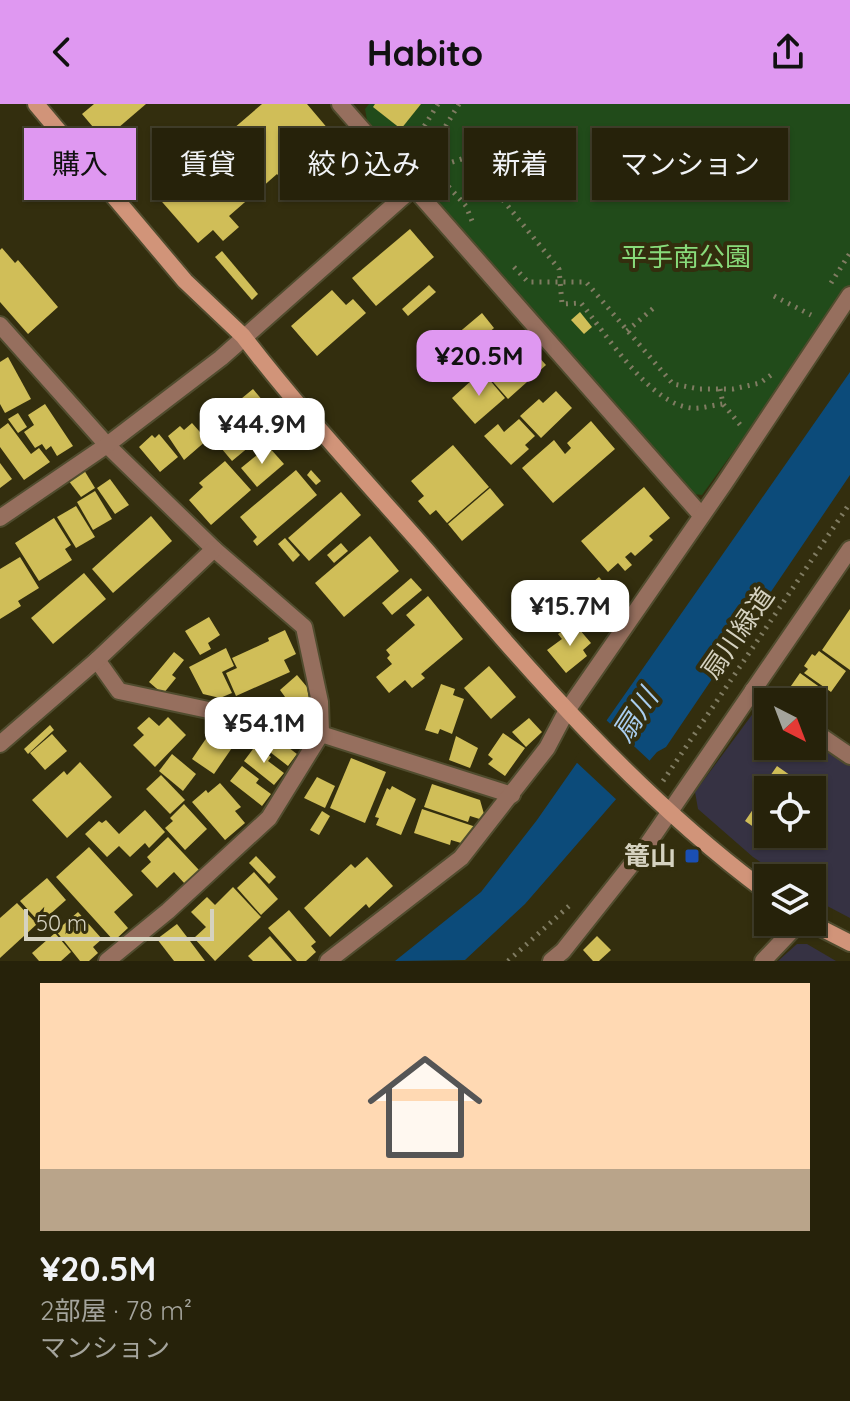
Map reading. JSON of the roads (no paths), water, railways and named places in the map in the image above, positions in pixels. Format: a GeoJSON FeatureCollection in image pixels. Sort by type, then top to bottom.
{"type":"FeatureCollection","features":[{"type":"Feature","properties":{"kind":"street"},"geometry":{"type":"LineString","coordinates":[[36,104],[185,281],[243,336],[566,712],[593,739],[654,789],[669,811],[754,883]]}},
{"type":"Feature","properties":{"kind":"street"},"geometry":{"type":"LineString","coordinates":[[341,105],[361,128]]}},
{"type":"Feature","properties":{"kind":"street"},"geometry":{"type":"LineString","coordinates":[[0,518],[107,445],[221,358],[399,200]]}},
{"type":"Feature","properties":{"kind":"street"},"geometry":{"type":"LineString","coordinates":[[424,200],[701,515]]}},
{"type":"Feature","properties":{"kind":"street"},"geometry":{"type":"LineString","coordinates":[[328,961],[461,858],[512,795],[547,748],[566,712],[850,295]]}},
{"type":"Feature","properties":{"kind":"street"},"geometry":{"type":"LineString","coordinates":[[0,325],[107,445],[214,549],[304,627],[320,702],[321,734],[269,818],[168,911],[107,961]]}},
{"type":"Feature","properties":{"kind":"street"},"geometry":{"type":"LineString","coordinates":[[0,744],[97,660],[214,549]]}},
{"type":"Feature","properties":{"kind":"street"},"geometry":{"type":"LineString","coordinates":[[551,961],[563,951],[638,857],[850,549]]}},
{"type":"Feature","properties":{"kind":"street"},"geometry":{"type":"LineString","coordinates":[[97,660],[119,691],[321,734],[512,795]]}},
{"type":"Feature","properties":{"kind":"street"},"geometry":{"type":"LineString","coordinates":[[826,740],[850,756]]}},
{"type":"Feature","properties":{"kind":"street"},"geometry":{"type":"LineString","coordinates":[[826,931],[850,943]]}},
{"type":"Feature","properties":{"kind":"street"},"geometry":{"type":"LineString","coordinates":[[763,961],[787,936]]}},
{"type":"Feature","properties":{"kind":"water","name":"扇川"},"geometry":{"type":"Polygon","coordinates":[[[850,372],[850,475],[666,747],[657,752],[525,904],[465,960],[395,961],[481,892],[537,820],[850,372]]]}},
{"type":"Feature","properties":{"kind":"place","name":"篭山"},"geometry":{"type":"Point","coordinates":[692,856]}},
{"type":"Feature","properties":{"kind":"park label","name":"平手南公園"},"geometry":{"type":"Point","coordinates":[686,257]}}]}
